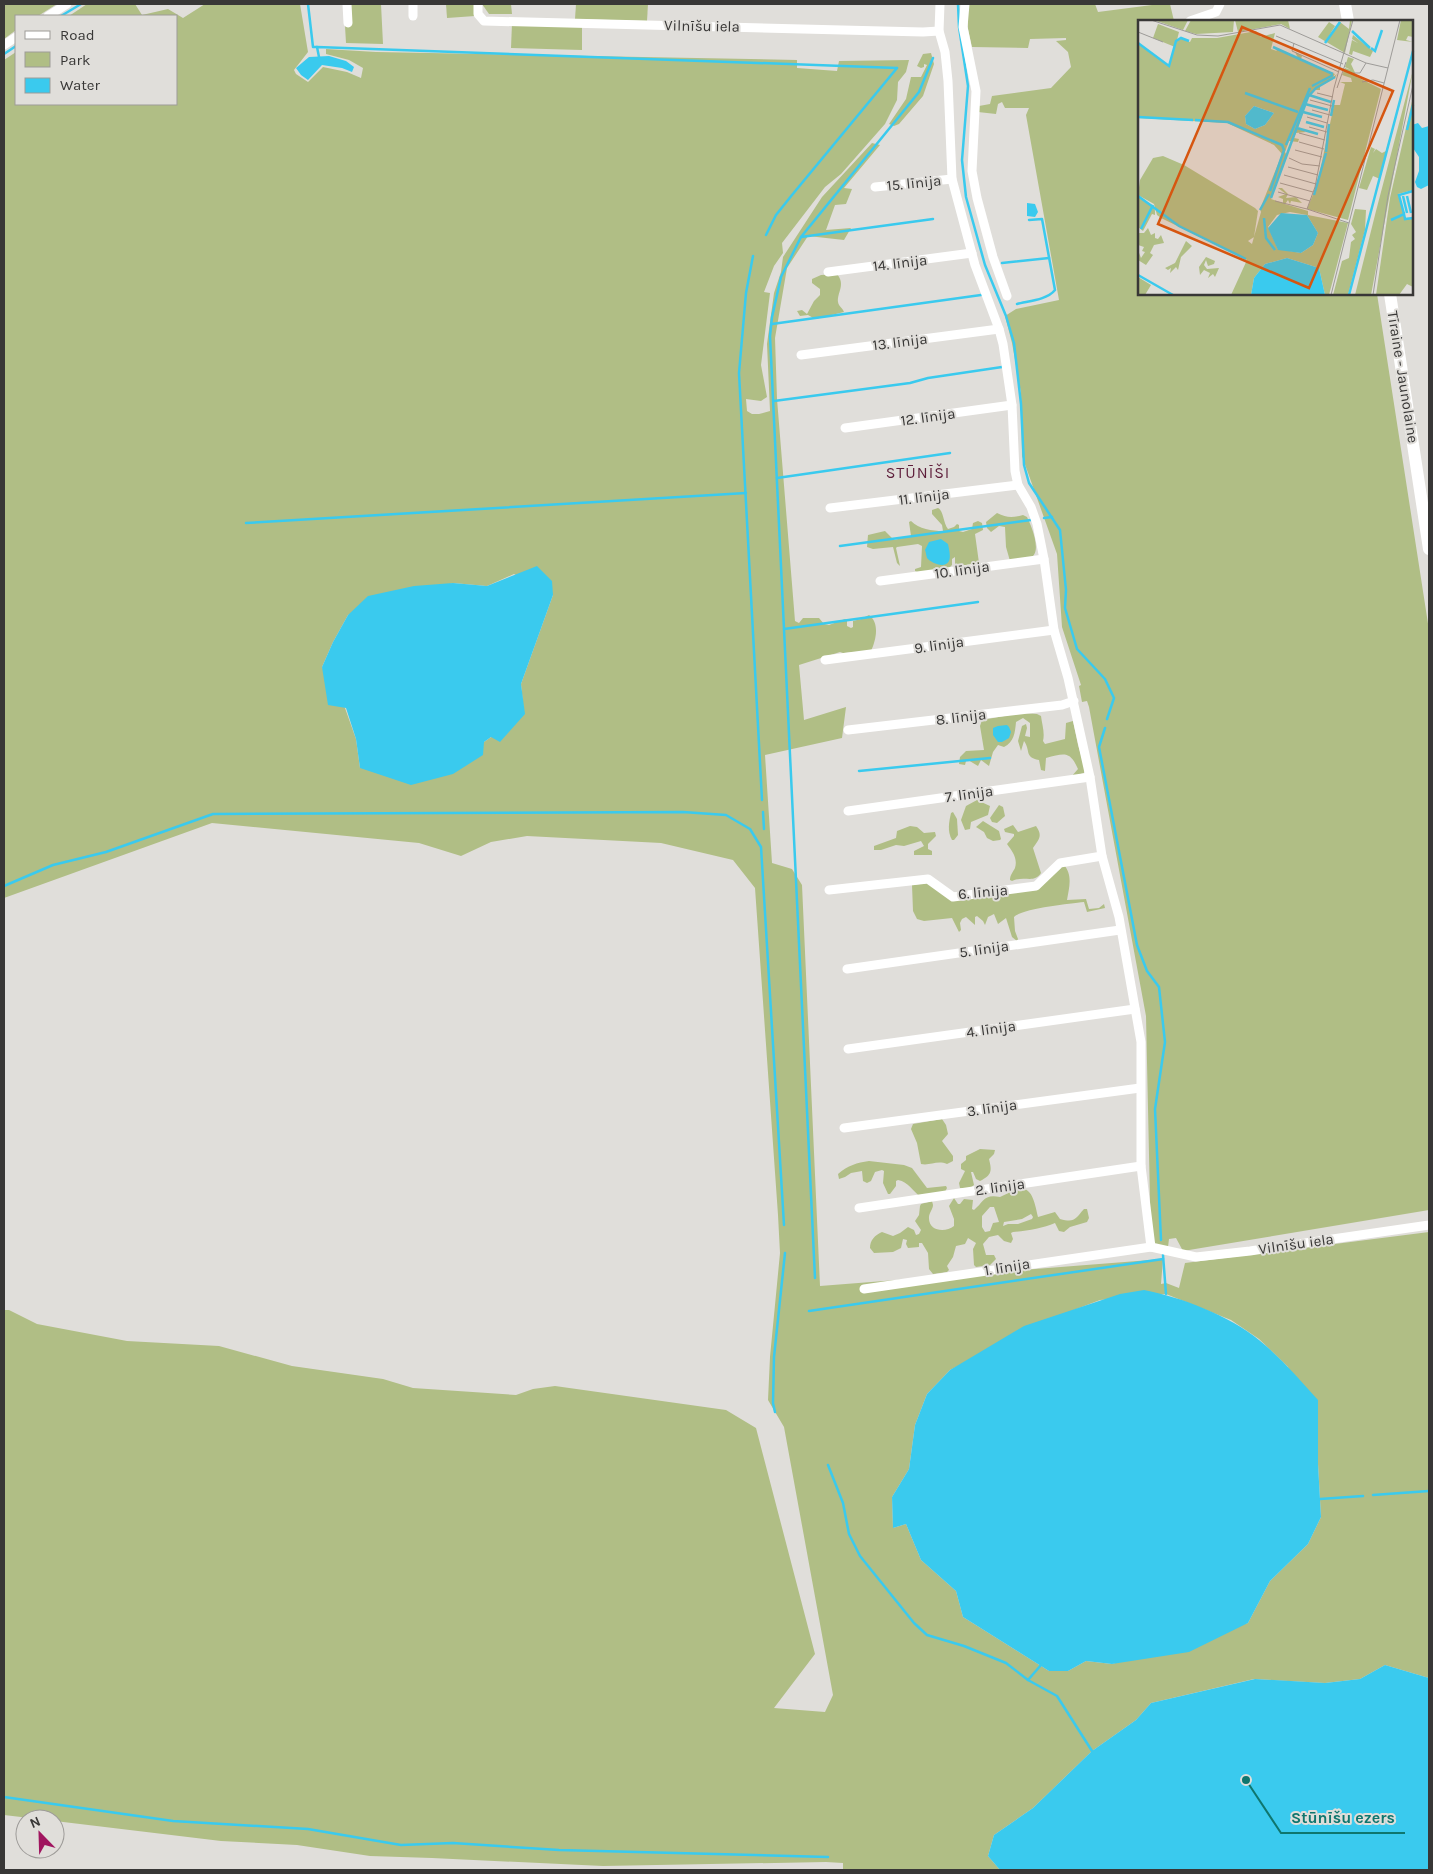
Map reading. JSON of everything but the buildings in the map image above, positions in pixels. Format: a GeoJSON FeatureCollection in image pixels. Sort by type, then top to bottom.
{"type":"FeatureCollection","features":[{"type":"Feature","properties":{"kind":"main road"},"geometry":{"type":"LineString","coordinates":[[1345,4],[1348,20]]}},
{"type":"Feature","properties":{"kind":"main road","name":"Tīraine - Jaunolaine"},"geometry":{"type":"LineString","coordinates":[[1390,295],[1429,549]]}},
{"type":"Feature","properties":{"kind":"street"},"geometry":{"type":"LineString","coordinates":[[50,15],[67,4]]}},
{"type":"Feature","properties":{"kind":"street"},"geometry":{"type":"LineString","coordinates":[[347,4],[348,23]]}},
{"type":"Feature","properties":{"kind":"street"},"geometry":{"type":"LineString","coordinates":[[413,4],[413,16]]}},
{"type":"Feature","properties":{"kind":"street","name":"Vilnīšu iela"},"geometry":{"type":"LineString","coordinates":[[478,4],[478,14],[484,21],[939,31]]}},
{"type":"Feature","properties":{"kind":"street"},"geometry":{"type":"LineString","coordinates":[[940,4],[939,31],[945,52],[948,81],[952,179],[972,254],[999,329],[1012,405],[1015,471],[1018,485],[1031,507],[1044,559],[1054,630],[1074,701],[1090,777],[1102,856],[1119,917],[1141,1042],[1141,1166],[1151,1247]]}},
{"type":"Feature","properties":{"kind":"street"},"geometry":{"type":"LineString","coordinates":[[965,4],[963,27],[976,91],[972,171],[977,198],[993,257],[1007,296]]}},
{"type":"Feature","properties":{"kind":"street"},"geometry":{"type":"LineString","coordinates":[[1193,20],[1216,12],[1220,4]]}},
{"type":"Feature","properties":{"kind":"street"},"geometry":{"type":"LineString","coordinates":[[4,45],[15,38]]}},
{"type":"Feature","properties":{"kind":"street","name":"15. līnija"},"geometry":{"type":"LineString","coordinates":[[875,187],[952,179]]}},
{"type":"Feature","properties":{"kind":"street","name":"14. līnija"},"geometry":{"type":"LineString","coordinates":[[828,272],[972,254]]}},
{"type":"Feature","properties":{"kind":"street","name":"13. līnija"},"geometry":{"type":"LineString","coordinates":[[801,355],[999,329]]}},
{"type":"Feature","properties":{"kind":"street","name":"12. līnija"},"geometry":{"type":"LineString","coordinates":[[845,428],[1012,405]]}},
{"type":"Feature","properties":{"kind":"street","name":"11. līnija"},"geometry":{"type":"LineString","coordinates":[[830,508],[1018,485]]}},
{"type":"Feature","properties":{"kind":"street","name":"10. līnija"},"geometry":{"type":"LineString","coordinates":[[880,581],[1044,559]]}},
{"type":"Feature","properties":{"kind":"street","name":"9. līnija"},"geometry":{"type":"LineString","coordinates":[[825,660],[1054,630]]}},
{"type":"Feature","properties":{"kind":"street","name":"8. līnija"},"geometry":{"type":"LineString","coordinates":[[848,730],[1062,706],[1074,701]]}},
{"type":"Feature","properties":{"kind":"street","name":"7. līnija"},"geometry":{"type":"LineString","coordinates":[[848,810],[1090,777]]}},
{"type":"Feature","properties":{"kind":"street","name":"6. līnija"},"geometry":{"type":"LineString","coordinates":[[829,890],[928,878],[953,897],[1036,886],[1060,863],[1102,856]]}},
{"type":"Feature","properties":{"kind":"street","name":"5. līnija"},"geometry":{"type":"LineString","coordinates":[[847,969],[1120,930]]}},
{"type":"Feature","properties":{"kind":"street","name":"4. līnija"},"geometry":{"type":"LineString","coordinates":[[848,1049],[1135,1009]]}},
{"type":"Feature","properties":{"kind":"street","name":"3. līnija"},"geometry":{"type":"LineString","coordinates":[[844,1128],[1140,1088]]}},
{"type":"Feature","properties":{"kind":"street","name":"2. līnija"},"geometry":{"type":"LineString","coordinates":[[859,1208],[1141,1166]]}},
{"type":"Feature","properties":{"kind":"street","name":"Vilnīšu iela"},"geometry":{"type":"LineString","coordinates":[[1151,1247],[1196,1257],[1250,1251],[1429,1224]]}},
{"type":"Feature","properties":{"kind":"street","name":"1. līnija"},"geometry":{"type":"LineString","coordinates":[[864,1289],[1151,1247]]}},
{"type":"Feature","properties":{"kind":"green space"},"geometry":{"type":"Polygon","coordinates":[[[4,4],[57,4],[40,15],[15,15],[15,31],[4,39],[4,4]]]}},
{"type":"Feature","properties":{"kind":"green space"},"geometry":{"type":"Polygon","coordinates":[[[87,4],[135,4],[142,15],[70,15],[87,4]]]}},
{"type":"Feature","properties":{"kind":"green space"},"geometry":{"type":"Polygon","coordinates":[[[205,4],[300,4],[308,52],[294,70],[296,74],[308,82],[323,67],[347,72],[361,78],[363,68],[349,60],[326,54],[326,49],[376,52],[797,60],[797,68],[837,71],[839,61],[909,60],[906,72],[898,82],[897,100],[885,124],[841,174],[825,187],[782,243],[783,253],[774,266],[764,292],[770,293],[761,365],[767,397],[761,401],[746,399],[747,411],[752,414],[770,411],[767,344],[774,293],[781,272],[783,257],[822,197],[872,143],[880,145],[844,188],[852,189],[846,204],[835,205],[826,230],[851,228],[844,240],[808,236],[787,268],[775,338],[777,399],[795,621],[799,623],[803,618],[819,618],[824,624],[829,625],[845,619],[847,620],[847,626],[851,628],[853,627],[853,621],[869,615],[875,622],[876,627],[871,651],[840,652],[799,665],[804,720],[846,707],[842,738],[765,755],[772,863],[792,869],[802,885],[820,1286],[1163,1259],[1161,1284],[1166,1283],[1179,1288],[1185,1263],[1429,1232],[1429,1678],[1385,1665],[1360,1679],[1325,1683],[1254,1679],[1151,1703],[1136,1720],[1092,1751],[1033,1808],[994,1835],[988,1856],[1000,1870],[843,1870],[843,1863],[826,1862],[603,1866],[370,1856],[297,1845],[221,1841],[65,1822],[65,1809],[15,1809],[15,1816],[4,1815],[4,1310],[9,1310],[37,1324],[127,1341],[219,1346],[292,1366],[383,1379],[413,1388],[516,1395],[533,1389],[555,1386],[726,1410],[756,1428],[815,1654],[774,1708],[825,1712],[833,1695],[784,1427],[768,1400],[770,1357],[780,1253],[778,1215],[755,888],[733,860],[661,843],[527,836],[491,842],[461,856],[419,843],[212,823],[4,898],[4,60],[15,53],[15,105],[178,105],[178,15],[183,18],[205,4]],[[514,574],[487,586],[453,583],[348,615],[322,667],[345,708],[356,739],[360,768],[484,742],[524,714],[521,684],[553,595],[514,574]],[[1166,1294],[1100,1300],[1066,1313],[950,1370],[927,1394],[915,1425],[909,1469],[892,1497],[893,1528],[906,1524],[921,1560],[956,1591],[963,1617],[1049,1671],[1068,1671],[1086,1661],[1112,1664],[1248,1623],[1270,1581],[1308,1544],[1321,1517],[1318,1464],[1288,1367],[1259,1339],[1231,1320],[1166,1294]]]}},
{"type":"Feature","properties":{"kind":"green space"},"geometry":{"type":"Polygon","coordinates":[[[350,4],[381,4],[383,44],[346,43],[345,26],[350,26],[350,4]]]}},
{"type":"Feature","properties":{"kind":"green space"},"geometry":{"type":"Polygon","coordinates":[[[446,4],[474,4],[475,16],[447,18],[446,4]]]}},
{"type":"Feature","properties":{"kind":"green space"},"geometry":{"type":"Polygon","coordinates":[[[482,4],[511,4],[512,14],[489,14],[482,4]]]}},
{"type":"Feature","properties":{"kind":"green space"},"geometry":{"type":"Polygon","coordinates":[[[576,4],[648,4],[647,21],[575,19],[576,4]]]}},
{"type":"Feature","properties":{"kind":"green space"},"geometry":{"type":"Polygon","coordinates":[[[967,4],[1095,4],[1098,12],[1152,4],[1170,4],[1174,20],[1138,20],[1138,295],[1377,295],[1429,630],[1429,1210],[1183,1251],[1176,1238],[1169,1239],[1168,1247],[1151,1247],[1146,1016],[1089,707],[1087,701],[1082,702],[1079,686],[1081,685],[1062,627],[1057,554],[1022,456],[1021,393],[1005,316],[1016,309],[1059,300],[1026,115],[1029,108],[1005,108],[1002,102],[998,104],[996,114],[978,112],[979,106],[990,104],[992,96],[1051,88],[1071,67],[1068,52],[1056,41],[1066,40],[1066,38],[1030,39],[1028,48],[972,47],[968,29],[967,4]]]}},
{"type":"Feature","properties":{"kind":"green space"},"geometry":{"type":"Polygon","coordinates":[[[168,9],[178,15],[142,15],[168,9]]]}},
{"type":"Feature","properties":{"kind":"green space"},"geometry":{"type":"Polygon","coordinates":[[[512,23],[582,26],[582,50],[511,48],[512,23]]]}},
{"type":"Feature","properties":{"kind":"green space"},"geometry":{"type":"Polygon","coordinates":[[[931,53],[934,64],[923,96],[899,124],[894,126],[889,124],[906,99],[911,77],[921,77],[927,65],[924,64],[924,67],[921,68],[917,66],[923,54],[931,53]]]}},
{"type":"Feature","properties":{"kind":"green space"},"geometry":{"type":"Polygon","coordinates":[[[837,274],[841,282],[838,302],[844,312],[815,319],[808,315],[800,316],[797,311],[802,310],[807,314],[814,301],[820,295],[820,289],[812,283],[812,279],[821,275],[837,274]]]}},
{"type":"Feature","properties":{"kind":"green space"},"geometry":{"type":"Polygon","coordinates":[[[938,508],[948,529],[957,524],[959,525],[959,531],[963,532],[972,529],[973,523],[978,521],[982,523],[983,530],[975,534],[978,564],[955,567],[955,557],[952,559],[952,565],[947,570],[919,573],[915,569],[921,567],[922,546],[918,544],[896,548],[900,566],[897,563],[893,547],[873,549],[867,547],[868,535],[885,531],[894,540],[911,536],[909,522],[911,521],[926,529],[943,531],[942,525],[932,514],[932,510],[938,508]]]}},
{"type":"Feature","properties":{"kind":"green space"},"geometry":{"type":"Polygon","coordinates":[[[997,513],[1007,517],[1023,515],[1027,517],[1035,539],[1036,551],[1034,555],[1026,560],[1010,561],[1006,547],[1005,527],[999,526],[991,532],[987,528],[986,522],[997,513]]]}},
{"type":"Feature","properties":{"kind":"green space"},"geometry":{"type":"Polygon","coordinates":[[[1021,713],[1041,716],[1044,732],[1043,741],[1045,744],[1065,739],[1066,723],[1073,721],[1085,768],[1084,773],[1071,777],[1078,769],[1072,759],[1066,755],[1046,758],[1045,771],[1041,770],[1039,760],[1031,757],[1024,741],[1021,751],[1018,741],[1022,726],[1026,724],[1025,736],[1030,737],[1030,723],[1023,718],[1016,722],[1010,743],[1004,747],[998,745],[993,752],[989,766],[981,760],[978,766],[968,760],[965,765],[959,764],[960,757],[966,751],[984,750],[980,726],[982,720],[1021,713]]]}},
{"type":"Feature","properties":{"kind":"green space"},"geometry":{"type":"Polygon","coordinates":[[[977,800],[990,806],[988,815],[971,822],[970,829],[965,830],[961,820],[966,806],[977,800]]]}},
{"type":"Feature","properties":{"kind":"green space"},"geometry":{"type":"Polygon","coordinates":[[[999,805],[1003,807],[1005,816],[997,823],[992,822],[990,818],[999,805]]]}},
{"type":"Feature","properties":{"kind":"green space"},"geometry":{"type":"Polygon","coordinates":[[[953,812],[957,819],[958,835],[952,840],[949,823],[951,813],[953,812]]]}},
{"type":"Feature","properties":{"kind":"green space"},"geometry":{"type":"Polygon","coordinates":[[[983,821],[999,831],[1000,840],[993,841],[987,838],[984,832],[976,827],[983,821]]]}},
{"type":"Feature","properties":{"kind":"green space"},"geometry":{"type":"Polygon","coordinates":[[[1013,825],[1018,832],[1036,826],[1038,829],[1039,837],[1033,848],[1041,873],[1035,878],[1010,880],[1016,861],[1007,844],[1014,834],[1005,832],[1004,829],[1013,825]]]}},
{"type":"Feature","properties":{"kind":"green space"},"geometry":{"type":"Polygon","coordinates":[[[910,826],[917,827],[924,833],[935,832],[936,836],[928,844],[928,849],[932,851],[932,855],[914,855],[914,851],[924,846],[921,841],[904,846],[896,845],[881,850],[874,850],[874,846],[896,838],[897,831],[910,826]]]}},
{"type":"Feature","properties":{"kind":"green space"},"geometry":{"type":"Polygon","coordinates":[[[1064,865],[1069,873],[1067,900],[1086,899],[1089,909],[1099,908],[1104,904],[1105,908],[1087,912],[1084,902],[1047,907],[1019,914],[1014,917],[1017,941],[1012,937],[1006,918],[998,924],[994,914],[988,917],[985,925],[977,916],[975,917],[975,925],[966,917],[962,919],[959,932],[952,918],[924,921],[917,919],[913,911],[912,885],[929,883],[943,894],[1039,887],[1064,865]]]}},
{"type":"Feature","properties":{"kind":"green space"},"geometry":{"type":"Polygon","coordinates":[[[942,1119],[948,1134],[942,1141],[953,1156],[953,1161],[947,1164],[921,1164],[917,1143],[911,1129],[913,1124],[942,1119]]]}},
{"type":"Feature","properties":{"kind":"green space"},"geometry":{"type":"Polygon","coordinates":[[[980,1149],[995,1150],[989,1159],[991,1167],[989,1175],[980,1181],[971,1172],[974,1185],[970,1188],[960,1188],[959,1183],[965,1171],[961,1169],[961,1164],[966,1160],[966,1156],[980,1149]]]}},
{"type":"Feature","properties":{"kind":"green space"},"geometry":{"type":"Polygon","coordinates":[[[869,1161],[904,1165],[912,1168],[927,1188],[946,1186],[947,1188],[945,1192],[921,1197],[908,1185],[898,1180],[896,1181],[896,1186],[888,1194],[883,1183],[884,1171],[882,1170],[875,1172],[871,1181],[867,1183],[863,1181],[862,1171],[851,1173],[839,1179],[838,1174],[845,1168],[869,1161]]]}},
{"type":"Feature","properties":{"kind":"green space"},"geometry":{"type":"Polygon","coordinates":[[[1019,1188],[1024,1188],[1033,1198],[1038,1217],[1055,1212],[1060,1219],[1069,1221],[1076,1218],[1084,1209],[1087,1209],[1089,1218],[1087,1222],[1070,1227],[1064,1232],[1059,1231],[1055,1223],[1035,1229],[1013,1232],[1011,1233],[1013,1239],[1011,1243],[1004,1241],[998,1235],[989,1237],[983,1244],[986,1255],[994,1255],[996,1259],[990,1265],[976,1267],[974,1265],[973,1249],[976,1243],[968,1238],[965,1244],[956,1246],[953,1257],[947,1266],[949,1270],[933,1274],[929,1269],[928,1253],[922,1243],[919,1243],[919,1247],[908,1248],[907,1240],[903,1239],[901,1248],[893,1252],[874,1253],[870,1248],[873,1238],[882,1232],[893,1236],[908,1227],[914,1230],[916,1235],[919,1234],[921,1230],[915,1221],[919,1215],[921,1204],[932,1201],[933,1206],[929,1222],[934,1228],[946,1230],[954,1226],[954,1219],[949,1206],[954,1198],[958,1204],[964,1199],[973,1200],[972,1209],[974,1210],[984,1199],[994,1196],[1000,1197],[1019,1188]],[[990,1207],[982,1216],[982,1227],[985,1232],[990,1231],[993,1223],[999,1222],[994,1207],[990,1207]],[[1031,1214],[1022,1219],[1004,1222],[1003,1226],[1018,1224],[1032,1219],[1031,1214]]]}},
{"type":"Feature","properties":{"kind":"water"},"geometry":{"type":"Polygon","coordinates":[[[329,56],[346,61],[354,67],[352,72],[342,68],[322,65],[308,80],[296,68],[309,57],[329,56]]]}},
{"type":"Feature","properties":{"kind":"water"},"geometry":{"type":"Polygon","coordinates":[[[1418,123],[1422,128],[1429,126],[1429,185],[1421,189],[1417,187],[1415,182],[1419,171],[1419,157],[1413,148],[1413,125],[1418,123]]]}},
{"type":"Feature","properties":{"kind":"water"},"geometry":{"type":"Polygon","coordinates":[[[1027,203],[1035,204],[1038,212],[1035,217],[1027,216],[1027,203]]]}},
{"type":"Feature","properties":{"kind":"water"},"geometry":{"type":"Polygon","coordinates":[[[941,539],[948,544],[950,555],[949,561],[944,565],[929,560],[925,550],[929,542],[941,539]]]}},
{"type":"Feature","properties":{"kind":"water"},"geometry":{"type":"Polygon","coordinates":[[[537,566],[552,581],[553,595],[521,684],[525,714],[500,742],[491,737],[484,742],[483,755],[453,774],[411,785],[360,768],[356,739],[346,708],[328,705],[322,667],[348,615],[368,596],[414,586],[453,583],[487,586],[537,566]]]}},
{"type":"Feature","properties":{"kind":"water"},"geometry":{"type":"Polygon","coordinates":[[[1007,725],[1011,732],[1009,738],[998,742],[993,735],[993,728],[1007,725]]]}},
{"type":"Feature","properties":{"kind":"water"},"geometry":{"type":"Polygon","coordinates":[[[1144,1290],[1174,1297],[1220,1315],[1247,1331],[1275,1354],[1318,1400],[1318,1464],[1321,1517],[1308,1544],[1270,1581],[1248,1623],[1189,1652],[1112,1664],[1086,1661],[1068,1671],[1049,1671],[963,1617],[956,1591],[921,1560],[906,1524],[893,1528],[892,1497],[909,1469],[915,1425],[927,1394],[950,1370],[1024,1326],[1120,1294],[1144,1290]]]}},
{"type":"Feature","properties":{"kind":"water"},"geometry":{"type":"Polygon","coordinates":[[[1385,1665],[1429,1678],[1429,1870],[1000,1870],[988,1856],[994,1835],[1033,1808],[1092,1751],[1136,1720],[1151,1703],[1255,1679],[1325,1683],[1360,1679],[1385,1665]]]}},
{"type":"Feature","properties":{"kind":"waterway"},"geometry":{"type":"LineString","coordinates":[[63,15],[81,4]]}},
{"type":"Feature","properties":{"kind":"waterway"},"geometry":{"type":"LineString","coordinates":[[308,4],[313,47],[317,47]]}},
{"type":"Feature","properties":{"kind":"waterway"},"geometry":{"type":"LineString","coordinates":[[958,4],[959,27],[968,86],[962,160],[966,197],[985,265],[1006,316],[1014,343],[1021,404],[1024,465],[1029,483],[1060,530],[1066,590],[1065,608],[1077,649],[1105,679],[1114,698],[1107,719]]}},
{"type":"Feature","properties":{"kind":"waterway"},"geometry":{"type":"LineString","coordinates":[[4,54],[15,47]]}},
{"type":"Feature","properties":{"kind":"waterway"},"geometry":{"type":"LineString","coordinates":[[319,57],[317,47],[897,68]]}},
{"type":"Feature","properties":{"kind":"waterway"},"geometry":{"type":"LineString","coordinates":[[815,1278],[770,336],[772,317],[781,277],[801,237],[919,92],[933,58]]}},
{"type":"Feature","properties":{"kind":"waterway"},"geometry":{"type":"LineString","coordinates":[[766,235],[776,215],[897,68]]}},
{"type":"Feature","properties":{"kind":"waterway"},"geometry":{"type":"LineString","coordinates":[[801,237],[933,219]]}},
{"type":"Feature","properties":{"kind":"waterway"},"geometry":{"type":"LineString","coordinates":[[1017,304],[1042,298],[1055,290],[1042,219],[1029,220]]}},
{"type":"Feature","properties":{"kind":"waterway"},"geometry":{"type":"LineString","coordinates":[[753,256],[746,293],[739,373],[762,800]]}},
{"type":"Feature","properties":{"kind":"waterway"},"geometry":{"type":"LineString","coordinates":[[1002,263],[1049,258]]}},
{"type":"Feature","properties":{"kind":"waterway"},"geometry":{"type":"LineString","coordinates":[[772,324],[981,295]]}},
{"type":"Feature","properties":{"kind":"waterway"},"geometry":{"type":"LineString","coordinates":[[774,401],[910,383],[928,378],[1002,367]]}},
{"type":"Feature","properties":{"kind":"waterway"},"geometry":{"type":"LineString","coordinates":[[777,478],[950,453]]}},
{"type":"Feature","properties":{"kind":"waterway"},"geometry":{"type":"LineString","coordinates":[[246,523],[746,493]]}},
{"type":"Feature","properties":{"kind":"waterway"},"geometry":{"type":"LineString","coordinates":[[1044,518],[1052,517]]}},
{"type":"Feature","properties":{"kind":"waterway"},"geometry":{"type":"LineString","coordinates":[[840,546],[1031,520]]}},
{"type":"Feature","properties":{"kind":"waterway"},"geometry":{"type":"LineString","coordinates":[[784,629],[978,602]]}},
{"type":"Feature","properties":{"kind":"waterway"},"geometry":{"type":"LineString","coordinates":[[1105,728],[1099,747],[1137,945],[1147,971],[1159,987],[1165,1042],[1155,1109],[1161,1240]]}},
{"type":"Feature","properties":{"kind":"waterway"},"geometry":{"type":"LineString","coordinates":[[859,771],[990,758]]}},
{"type":"Feature","properties":{"kind":"waterway"},"geometry":{"type":"LineString","coordinates":[[4,886],[53,865],[106,852],[213,814],[683,812],[726,815],[750,829],[761,847],[784,1225]]}},
{"type":"Feature","properties":{"kind":"waterway"},"geometry":{"type":"LineString","coordinates":[[763,812],[764,829]]}},
{"type":"Feature","properties":{"kind":"waterway"},"geometry":{"type":"LineString","coordinates":[[775,1412],[773,1403],[774,1357],[785,1253]]}},
{"type":"Feature","properties":{"kind":"waterway"},"geometry":{"type":"LineString","coordinates":[[1163,1255],[1166,1294]]}},
{"type":"Feature","properties":{"kind":"waterway"},"geometry":{"type":"LineString","coordinates":[[809,1311],[1163,1259]]}},
{"type":"Feature","properties":{"kind":"waterway"},"geometry":{"type":"LineString","coordinates":[[828,1465],[843,1503],[849,1534],[860,1556],[914,1623],[927,1635],[964,1646],[1006,1663],[1028,1680]]}},
{"type":"Feature","properties":{"kind":"waterway"},"geometry":{"type":"LineString","coordinates":[[1373,1495],[1429,1491]]}},
{"type":"Feature","properties":{"kind":"waterway"},"geometry":{"type":"LineString","coordinates":[[1320,1499],[1363,1496]]}},
{"type":"Feature","properties":{"kind":"waterway"},"geometry":{"type":"LineString","coordinates":[[1041,1665],[1028,1680],[1057,1696],[1092,1751]]}},
{"type":"Feature","properties":{"kind":"waterway"},"geometry":{"type":"LineString","coordinates":[[4,1797],[173,1821],[308,1829],[401,1845],[453,1843],[559,1850],[828,1857]]}},
{"type":"Feature","properties":{"kind":"place","name":"Stūnīšu ezers"},"geometry":{"type":"Point","coordinates":[1246,1780]}},
{"type":"Feature","properties":{"kind":"district","name":"STŪNĪŠI"},"geometry":{"type":"Point","coordinates":[918,472]}}]}
